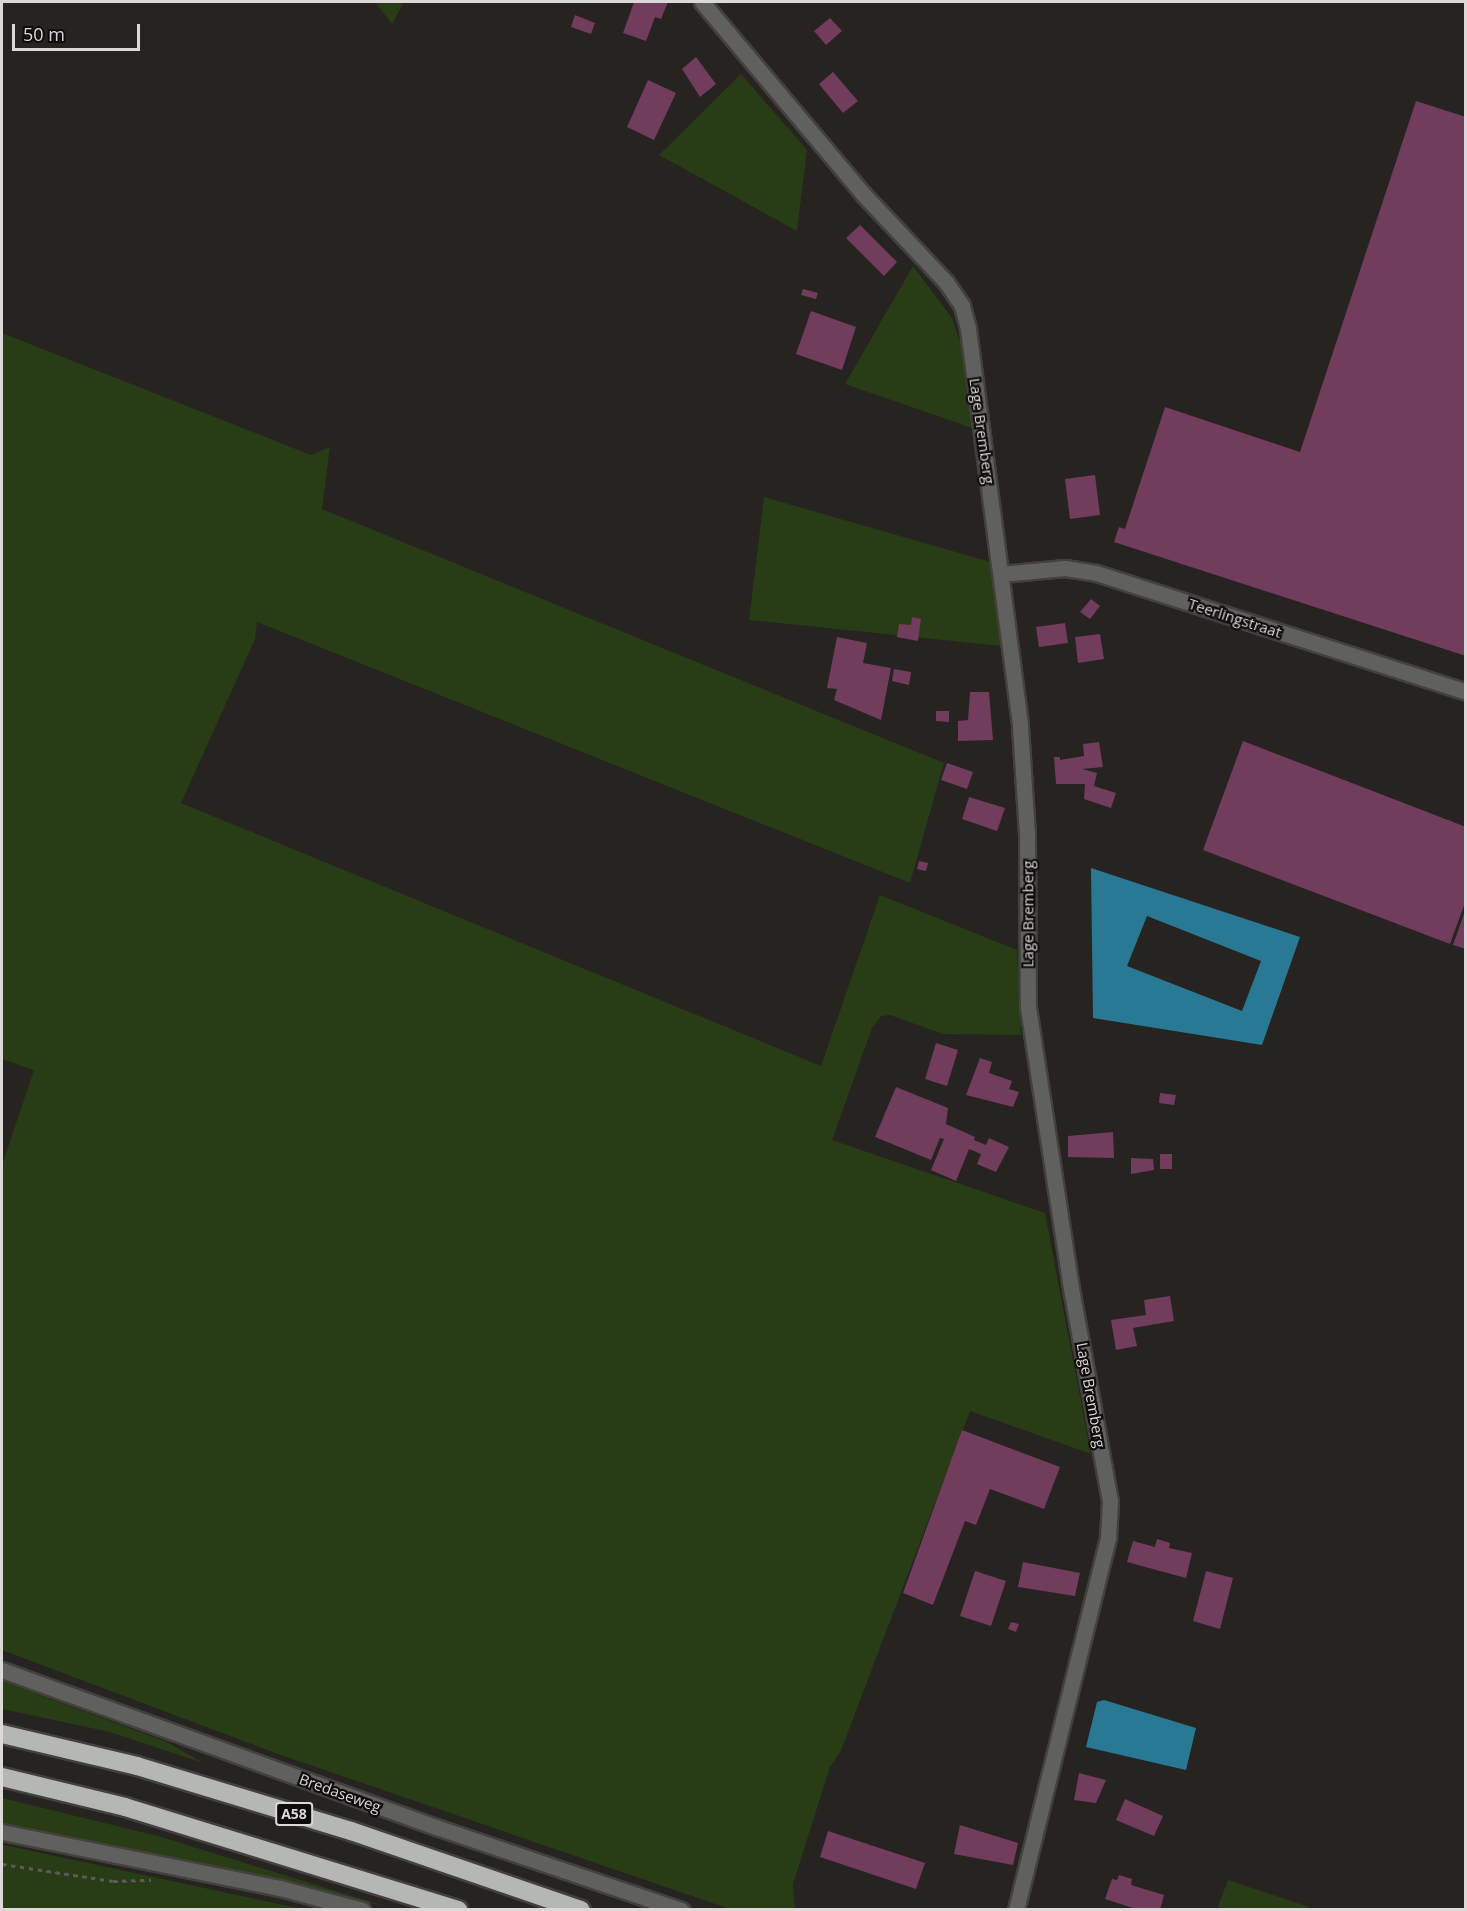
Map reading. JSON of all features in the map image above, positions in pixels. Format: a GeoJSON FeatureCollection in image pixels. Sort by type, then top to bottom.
{"type":"FeatureCollection","features":[{"type":"Feature","properties":{"kind":"highway","name":"A58"},"geometry":{"type":"LineString","coordinates":[[2,1734],[204,1787],[351,1831],[581,1910]]}},
{"type":"Feature","properties":{"kind":"highway"},"geometry":{"type":"LineString","coordinates":[[2,1778],[125,1807],[458,1910]]}},
{"type":"Feature","properties":{"kind":"street","name":"Lage Bremberg"},"geometry":{"type":"LineString","coordinates":[[702,2],[863,194],[946,282],[962,306],[1001,574],[1020,726],[1027,833],[1028,1007],[1072,1294],[1110,1501],[1108,1538],[1016,1910]]}},
{"type":"Feature","properties":{"kind":"street","name":"Teerlingstraat"},"geometry":{"type":"LineString","coordinates":[[1001,574],[1065,568],[1095,573],[1466,692]]}},
{"type":"Feature","properties":{"kind":"street","name":"Bredaseweg"},"geometry":{"type":"LineString","coordinates":[[2,1670],[425,1823],[681,1910]]}},
{"type":"Feature","properties":{"kind":"street"},"geometry":{"type":"LineString","coordinates":[[2,1832],[280,1888],[362,1910]]}},
{"type":"Feature","properties":{"kind":"path"},"geometry":{"type":"LineString","coordinates":[[2,1864],[113,1881],[157,1880]]}},
{"type":"Feature","properties":{"kind":"green space"},"geometry":{"type":"Polygon","coordinates":[[[375,2],[404,2],[392,24],[375,2]]]}},
{"type":"Feature","properties":{"kind":"green space"},"geometry":{"type":"Polygon","coordinates":[[[741,74],[807,150],[797,231],[659,155],[741,74]]]}},
{"type":"Feature","properties":{"kind":"green space"},"geometry":{"type":"Polygon","coordinates":[[[913,266],[952,318],[965,356],[975,429],[845,384],[913,266]]]}},
{"type":"Feature","properties":{"kind":"green space"},"geometry":{"type":"Polygon","coordinates":[[[2,333],[311,455],[330,447],[322,509],[944,763],[910,883],[257,622],[255,639],[181,803],[821,1066],[880,895],[1017,950],[1021,1035],[943,1034],[890,1015],[881,1016],[872,1028],[832,1140],[1045,1213],[1091,1454],[970,1411],[840,1753],[830,1767],[793,1884],[795,1909],[727,1908],[275,1753],[2,1650],[2,1165],[34,1070],[2,1059],[2,333]]]}},
{"type":"Feature","properties":{"kind":"green space"},"geometry":{"type":"Polygon","coordinates":[[[764,497],[991,562],[1001,646],[749,620],[764,497]]]}},
{"type":"Feature","properties":{"kind":"green space"},"geometry":{"type":"Polygon","coordinates":[[[2,1681],[167,1742],[203,1763],[110,1732],[2,1709],[2,1681]]]}},
{"type":"Feature","properties":{"kind":"green space"},"geometry":{"type":"Polygon","coordinates":[[[2,1798],[158,1836],[388,1907],[2,1824],[2,1798]]]}},
{"type":"Feature","properties":{"kind":"green space"},"geometry":{"type":"Polygon","coordinates":[[[2,1845],[4,1845],[302,1909],[2,1909],[2,1845]]]}},
{"type":"Feature","properties":{"kind":"green space"},"geometry":{"type":"Polygon","coordinates":[[[1228,1880],[1315,1909],[1217,1909],[1228,1880]]]}},
{"type":"Feature","properties":{"kind":"water"},"geometry":{"type":"Polygon","coordinates":[[[1091,868],[1300,937],[1262,1045],[1093,1018],[1091,868]],[[1147,916],[1127,966],[1242,1011],[1261,961],[1147,916]]]}},
{"type":"Feature","properties":{"kind":"water"},"geometry":{"type":"Polygon","coordinates":[[[1104,1700],[1196,1728],[1186,1770],[1086,1747],[1097,1702],[1104,1700]]]}},
{"type":"Feature","properties":{"kind":"building"},"geometry":{"type":"Polygon","coordinates":[[[634,2],[668,2],[661,19],[655,17],[646,41],[623,33],[634,2]]]}},
{"type":"Feature","properties":{"kind":"building"},"geometry":{"type":"Polygon","coordinates":[[[575,15],[595,23],[591,34],[571,27],[575,15]]]}},
{"type":"Feature","properties":{"kind":"building"},"geometry":{"type":"Polygon","coordinates":[[[830,18],[842,31],[826,45],[814,31],[830,18]]]}},
{"type":"Feature","properties":{"kind":"building"},"geometry":{"type":"Polygon","coordinates":[[[696,57],[716,84],[700,97],[682,69],[696,57]]]}},
{"type":"Feature","properties":{"kind":"building"},"geometry":{"type":"Polygon","coordinates":[[[833,72],[858,101],[843,113],[819,84],[833,72]]]}},
{"type":"Feature","properties":{"kind":"building"},"geometry":{"type":"Polygon","coordinates":[[[648,80],[676,93],[654,140],[627,127],[648,80]]]}},
{"type":"Feature","properties":{"kind":"building"},"geometry":{"type":"Polygon","coordinates":[[[1416,101],[1466,117],[1466,656],[1114,542],[1119,527],[1125,529],[1165,407],[1300,452],[1416,101]]]}},
{"type":"Feature","properties":{"kind":"building"},"geometry":{"type":"Polygon","coordinates":[[[860,225],[897,262],[884,276],[846,238],[860,225]]]}},
{"type":"Feature","properties":{"kind":"building"},"geometry":{"type":"Polygon","coordinates":[[[803,289],[818,293],[816,299],[801,295],[803,289]]]}},
{"type":"Feature","properties":{"kind":"building"},"geometry":{"type":"Polygon","coordinates":[[[811,311],[856,327],[842,370],[796,354],[811,311]]]}},
{"type":"Feature","properties":{"kind":"building"},"geometry":{"type":"Polygon","coordinates":[[[1095,475],[1100,515],[1070,519],[1065,479],[1095,475]]]}},
{"type":"Feature","properties":{"kind":"building"},"geometry":{"type":"Polygon","coordinates":[[[1091,599],[1100,606],[1090,619],[1080,612],[1091,599]]]}},
{"type":"Feature","properties":{"kind":"building"},"geometry":{"type":"Polygon","coordinates":[[[912,617],[921,619],[918,641],[897,637],[899,624],[911,625],[912,617]]]}},
{"type":"Feature","properties":{"kind":"building"},"geometry":{"type":"Polygon","coordinates":[[[1065,623],[1068,643],[1039,647],[1036,627],[1065,623]]]}},
{"type":"Feature","properties":{"kind":"building"},"geometry":{"type":"Polygon","coordinates":[[[1100,634],[1104,659],[1078,663],[1075,637],[1100,634]]]}},
{"type":"Feature","properties":{"kind":"building"},"geometry":{"type":"Polygon","coordinates":[[[837,637],[867,643],[863,663],[891,668],[881,720],[834,700],[837,689],[827,688],[837,637]]]}},
{"type":"Feature","properties":{"kind":"building"},"geometry":{"type":"Polygon","coordinates":[[[894,669],[911,672],[909,685],[892,681],[894,669]]]}},
{"type":"Feature","properties":{"kind":"building"},"geometry":{"type":"Polygon","coordinates":[[[970,692],[989,692],[993,740],[958,741],[958,721],[968,720],[970,692]]]}},
{"type":"Feature","properties":{"kind":"building"},"geometry":{"type":"Polygon","coordinates":[[[936,711],[949,711],[949,722],[936,721],[936,711]]]}},
{"type":"Feature","properties":{"kind":"building"},"geometry":{"type":"Polygon","coordinates":[[[1243,741],[1466,827],[1466,900],[1450,944],[1203,850],[1243,741]]]}},
{"type":"Feature","properties":{"kind":"building"},"geometry":{"type":"Polygon","coordinates":[[[1099,742],[1103,767],[1082,769],[1097,773],[1094,786],[1116,793],[1111,808],[1084,799],[1085,784],[1056,784],[1054,757],[1060,757],[1060,760],[1084,756],[1083,744],[1099,742]]]}},
{"type":"Feature","properties":{"kind":"building"},"geometry":{"type":"Polygon","coordinates":[[[947,763],[973,772],[967,789],[941,780],[947,763]]]}},
{"type":"Feature","properties":{"kind":"building"},"geometry":{"type":"Polygon","coordinates":[[[969,797],[1005,808],[997,831],[962,819],[969,797]]]}},
{"type":"Feature","properties":{"kind":"building"},"geometry":{"type":"Polygon","coordinates":[[[919,861],[928,863],[926,871],[917,869],[919,861]]]}},
{"type":"Feature","properties":{"kind":"building"},"geometry":{"type":"Polygon","coordinates":[[[1466,911],[1466,949],[1453,945],[1466,911]]]}},
{"type":"Feature","properties":{"kind":"building"},"geometry":{"type":"Polygon","coordinates":[[[936,1043],[958,1050],[947,1086],[925,1079],[936,1043]]]}},
{"type":"Feature","properties":{"kind":"building"},"geometry":{"type":"Polygon","coordinates":[[[980,1058],[992,1062],[989,1073],[1012,1081],[1009,1089],[1019,1092],[1013,1107],[966,1095],[980,1058]]]}},
{"type":"Feature","properties":{"kind":"building"},"geometry":{"type":"Polygon","coordinates":[[[896,1087],[948,1108],[946,1124],[975,1137],[974,1140],[986,1145],[989,1138],[1009,1147],[996,1172],[977,1164],[981,1154],[969,1149],[956,1181],[931,1170],[944,1139],[940,1138],[931,1160],[875,1137],[896,1087]]]}},
{"type":"Feature","properties":{"kind":"building"},"geometry":{"type":"Polygon","coordinates":[[[1160,1093],[1176,1095],[1174,1105],[1159,1103],[1160,1093]]]}},
{"type":"Feature","properties":{"kind":"building"},"geometry":{"type":"Polygon","coordinates":[[[1113,1132],[1114,1158],[1068,1157],[1068,1136],[1113,1132]]]}},
{"type":"Feature","properties":{"kind":"building"},"geometry":{"type":"Polygon","coordinates":[[[1160,1154],[1172,1154],[1172,1169],[1160,1169],[1160,1154]]]}},
{"type":"Feature","properties":{"kind":"building"},"geometry":{"type":"Polygon","coordinates":[[[1131,1158],[1153,1159],[1154,1170],[1131,1174],[1131,1158]]]}},
{"type":"Feature","properties":{"kind":"building"},"geometry":{"type":"Polygon","coordinates":[[[1170,1296],[1174,1321],[1133,1328],[1137,1346],[1116,1350],[1111,1320],[1146,1315],[1144,1300],[1170,1296]]]}},
{"type":"Feature","properties":{"kind":"building"},"geometry":{"type":"Polygon","coordinates":[[[962,1430],[1060,1467],[1044,1509],[990,1489],[976,1525],[965,1521],[933,1605],[903,1593],[962,1430]]]}},
{"type":"Feature","properties":{"kind":"building"},"geometry":{"type":"Polygon","coordinates":[[[1157,1539],[1170,1543],[1169,1548],[1192,1553],[1186,1578],[1127,1562],[1133,1541],[1155,1547],[1157,1539]]]}},
{"type":"Feature","properties":{"kind":"building"},"geometry":{"type":"Polygon","coordinates":[[[1023,1562],[1080,1573],[1075,1596],[1018,1587],[1023,1562]]]}},
{"type":"Feature","properties":{"kind":"building"},"geometry":{"type":"Polygon","coordinates":[[[975,1571],[1006,1581],[991,1626],[960,1616],[975,1571]]]}},
{"type":"Feature","properties":{"kind":"building"},"geometry":{"type":"Polygon","coordinates":[[[1206,1571],[1233,1578],[1220,1629],[1193,1621],[1206,1571]]]}},
{"type":"Feature","properties":{"kind":"building"},"geometry":{"type":"Polygon","coordinates":[[[1011,1622],[1019,1624],[1016,1632],[1008,1629],[1011,1622]]]}},
{"type":"Feature","properties":{"kind":"building"},"geometry":{"type":"Polygon","coordinates":[[[1079,1773],[1106,1780],[1096,1803],[1074,1800],[1079,1773]]]}},
{"type":"Feature","properties":{"kind":"building"},"geometry":{"type":"Polygon","coordinates":[[[1125,1799],[1163,1816],[1154,1836],[1116,1820],[1125,1799]]]}},
{"type":"Feature","properties":{"kind":"building"},"geometry":{"type":"Polygon","coordinates":[[[960,1825],[1018,1843],[1013,1865],[954,1854],[960,1825]]]}},
{"type":"Feature","properties":{"kind":"building"},"geometry":{"type":"Polygon","coordinates":[[[828,1831],[925,1863],[916,1889],[820,1857],[828,1831]]]}},
{"type":"Feature","properties":{"kind":"building"},"geometry":{"type":"Polygon","coordinates":[[[1119,1875],[1132,1879],[1131,1885],[1164,1895],[1160,1910],[1139,1910],[1105,1899],[1112,1879],[1117,1880],[1119,1875]]]}}]}
